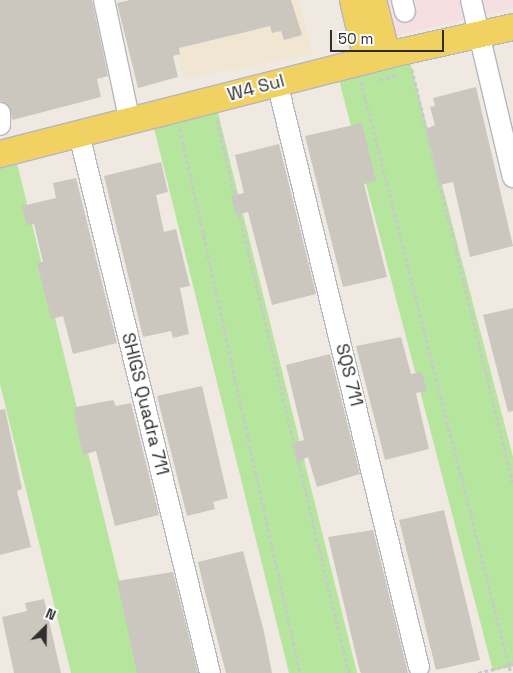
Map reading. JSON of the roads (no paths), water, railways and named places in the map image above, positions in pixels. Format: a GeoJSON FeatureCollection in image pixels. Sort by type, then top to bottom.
{"type":"FeatureCollection","features":[{"type":"Feature","properties":{"kind":"main road"},"geometry":{"type":"LineString","coordinates":[[353,0],[379,57]]}},
{"type":"Feature","properties":{"kind":"main road"},"geometry":{"type":"LineString","coordinates":[[372,0],[379,57]]}},
{"type":"Feature","properties":{"kind":"main road","name":"W4 Sul"},"geometry":{"type":"LineString","coordinates":[[0,154],[130,122],[278,82],[513,27]]}},
{"type":"Feature","properties":{"kind":"street"},"geometry":{"type":"LineString","coordinates":[[104,0],[130,122]]}},
{"type":"Feature","properties":{"kind":"street"},"geometry":{"type":"LineString","coordinates":[[471,0],[478,34],[506,126],[513,177]]}},
{"type":"Feature","properties":{"kind":"street","name":"SQS 711"},"geometry":{"type":"LineString","coordinates":[[278,82],[419,667]]}},
{"type":"Feature","properties":{"kind":"street"},"geometry":{"type":"LineString","coordinates":[[0,113],[0,125]]}},
{"type":"Feature","properties":{"kind":"street","name":"SHIGS Quadra 711"},"geometry":{"type":"LineString","coordinates":[[79,134],[210,673]]}}]}
